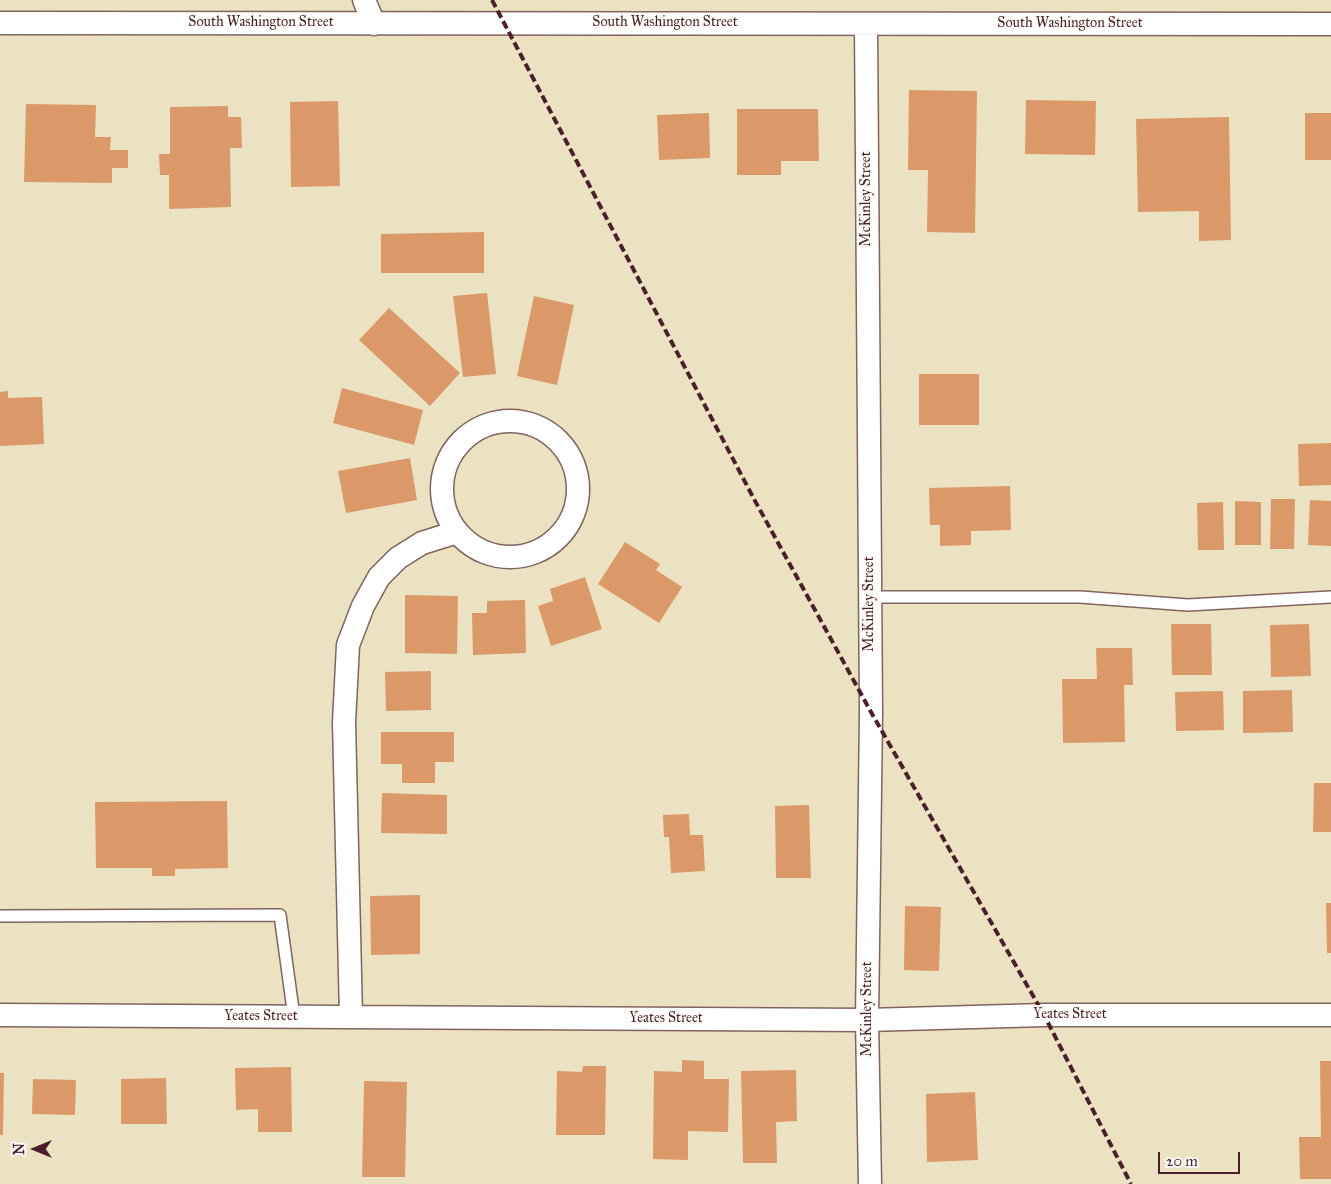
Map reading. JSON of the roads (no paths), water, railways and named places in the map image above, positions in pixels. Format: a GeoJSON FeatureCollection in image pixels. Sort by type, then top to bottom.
{"type":"FeatureCollection","features":[{"type":"Feature","properties":{"kind":"street"},"geometry":{"type":"LineString","coordinates":[[364,0],[374,24]]}},
{"type":"Feature","properties":{"kind":"street","name":"South Washington Street"},"geometry":{"type":"LineString","coordinates":[[0,23],[1331,24]]}},
{"type":"Feature","properties":{"kind":"street","name":"McKinley Street"},"geometry":{"type":"LineString","coordinates":[[866,24],[871,712],[867,1020],[870,1184]]}},
{"type":"Feature","properties":{"kind":"street"},"geometry":{"type":"LineString","coordinates":[[513,420],[535,425],[554,436],[568,454],[577,475],[578,498],[571,519],[558,538],[539,550],[517,557],[495,556],[474,547],[457,532],[446,513],[441,491],[444,468],[454,448],[470,432],[491,422],[513,420]]}},
{"type":"Feature","properties":{"kind":"street"},"geometry":{"type":"LineString","coordinates":[[351,1017],[344,722],[348,645],[363,606],[379,577],[398,558],[422,543],[457,532]]}},
{"type":"Feature","properties":{"kind":"street","name":"Yeates Street"},"geometry":{"type":"LineString","coordinates":[[0,1015],[867,1020],[1044,1015],[1331,1015]]}},
{"type":"Feature","properties":{"kind":"lane"},"geometry":{"type":"LineString","coordinates":[[870,597],[1080,597],[1188,605],[1331,597]]}},
{"type":"Feature","properties":{"kind":"lane"},"geometry":{"type":"LineString","coordinates":[[0,916],[280,915],[294,1017]]}},
{"type":"Feature","properties":{"kind":"railway"},"geometry":{"type":"LineString","coordinates":[[492,0],[754,499],[871,712],[1044,1015],[1131,1184]]}}]}
